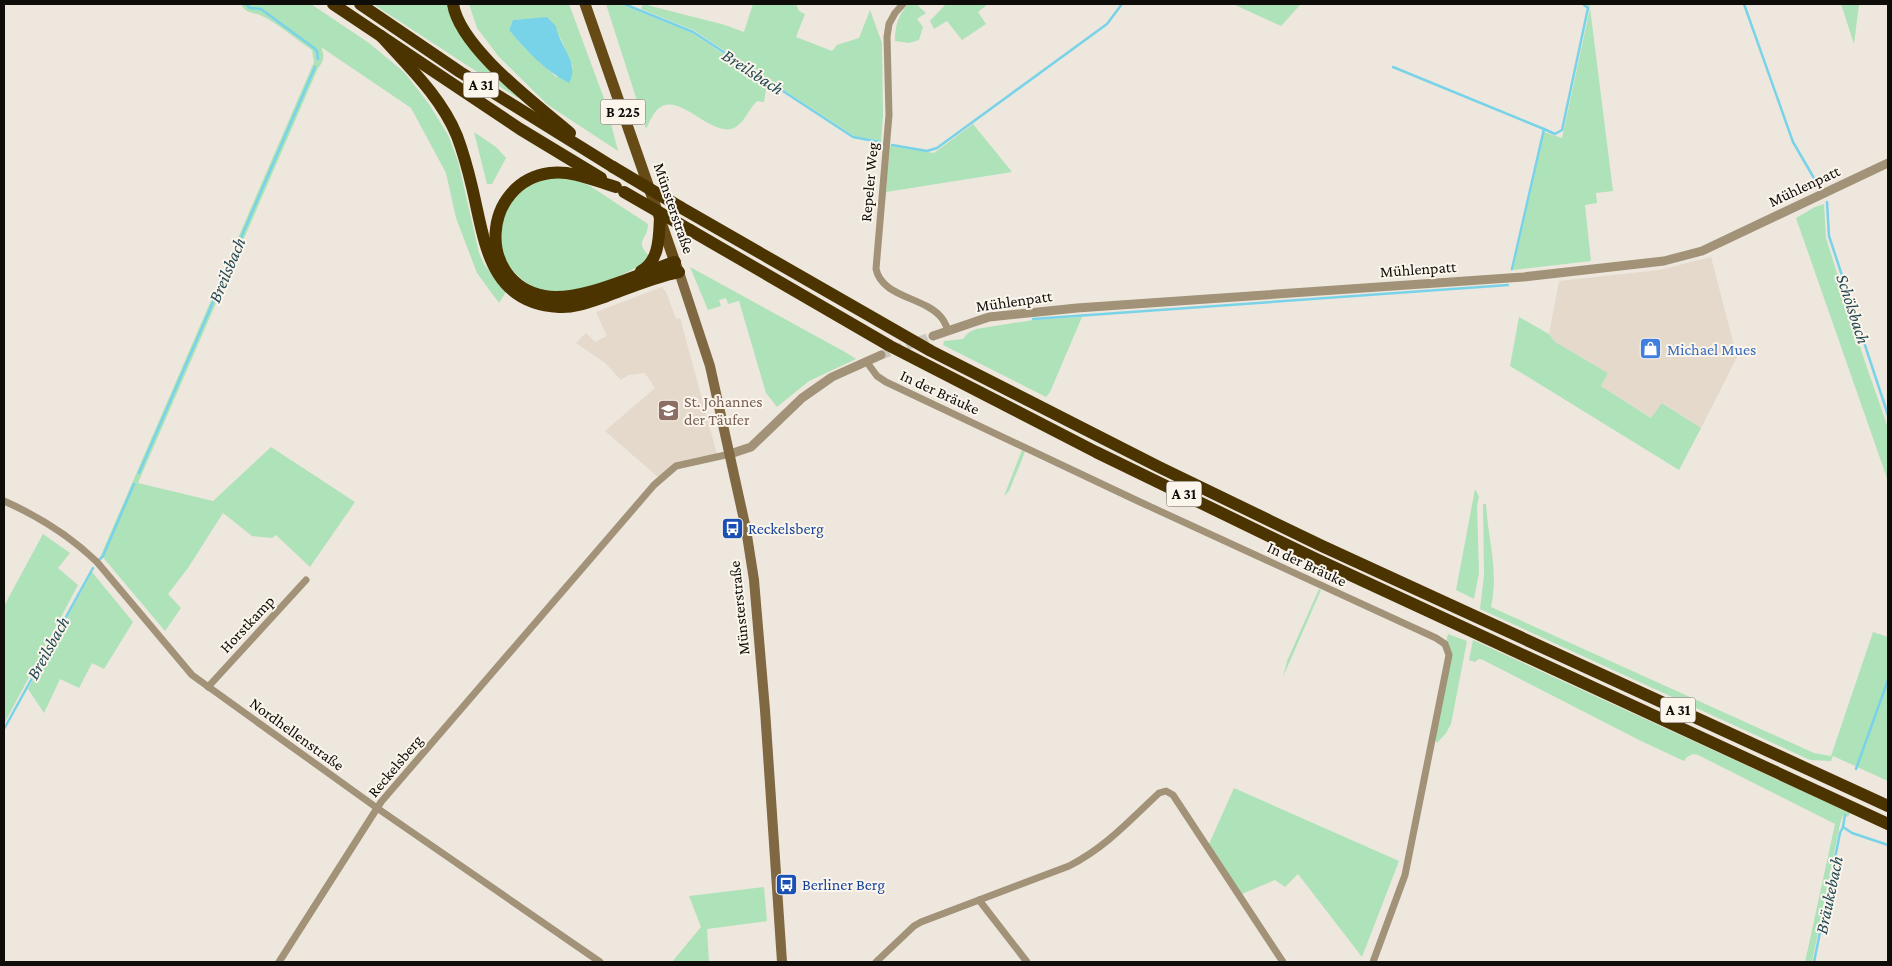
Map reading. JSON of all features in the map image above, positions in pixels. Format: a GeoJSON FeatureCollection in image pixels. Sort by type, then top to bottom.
{"type":"FeatureCollection","features":[{"type":"Feature","properties":{"kind":"highway","name":"A 31"},"geometry":{"type":"LineString","coordinates":[[333,4],[520,129],[620,190],[890,346],[1096,452],[1316,559],[1888,824]]}},
{"type":"Feature","properties":{"kind":"highway","name":"A 31"},"geometry":{"type":"LineString","coordinates":[[360,4],[460,72],[609,164],[680,207],[931,351],[1159,467],[1331,550],[1888,806]]}},
{"type":"Feature","properties":{"kind":"highway"},"geometry":{"type":"LineString","coordinates":[[453,4],[460,22],[468,35],[492,65],[521,93],[609,164]]}},
{"type":"Feature","properties":{"kind":"highway"},"geometry":{"type":"LineString","coordinates":[[382,36],[426,84],[456,135],[472,188],[483,242],[504,283],[516,293],[537,303],[560,307],[588,302],[665,275],[677,267]]}},
{"type":"Feature","properties":{"kind":"highway"},"geometry":{"type":"LineString","coordinates":[[620,190],[562,172],[534,177],[519,186],[508,197],[497,217],[495,227],[495,242],[500,260],[511,278],[528,290],[544,296],[566,296],[590,292],[627,278],[646,268],[654,257],[658,241],[660,217]]}},
{"type":"Feature","properties":{"kind":"highway"},"geometry":{"type":"LineString","coordinates":[[627,278],[677,267]]}},
{"type":"Feature","properties":{"kind":"main road","name":"Münsterstraße"},"geometry":{"type":"LineString","coordinates":[[585,4],[710,366],[746,529],[754,580],[765,710],[782,962]]}},
{"type":"Feature","properties":{"kind":"street","name":"Repeler Weg"},"geometry":{"type":"LineString","coordinates":[[903,4],[889,24],[887,37],[889,115],[876,269],[883,284],[933,310],[942,317],[948,330]]}},
{"type":"Feature","properties":{"kind":"street","name":"Mühlenpatt"},"geometry":{"type":"LineString","coordinates":[[933,336],[989,317],[1067,309],[1523,277],[1664,262],[1702,251],[1888,163]]}},
{"type":"Feature","properties":{"kind":"street"},"geometry":{"type":"LineString","coordinates":[[730,454],[751,447],[802,398],[824,382],[866,360],[880,355]]}},
{"type":"Feature","properties":{"kind":"street","name":"In der Bräuke"},"geometry":{"type":"LineString","coordinates":[[866,360],[877,376],[886,382],[1140,502],[1436,638],[1445,644],[1449,655],[1405,875],[1373,962]]}},
{"type":"Feature","properties":{"kind":"street","name":"Reckelsberg"},"geometry":{"type":"LineString","coordinates":[[279,962],[377,808],[654,486],[676,466],[730,454]]}},
{"type":"Feature","properties":{"kind":"street","name":"Nordhellenstraße"},"geometry":{"type":"LineString","coordinates":[[4,501],[45,523],[85,550],[192,676],[377,808],[600,962]]}},
{"type":"Feature","properties":{"kind":"street","name":"Horstkamp"},"geometry":{"type":"LineString","coordinates":[[208,687],[306,580]]}},
{"type":"Feature","properties":{"kind":"street"},"geometry":{"type":"LineString","coordinates":[[876,962],[914,926],[1084,859],[1106,843],[1159,793],[1166,791],[1173,795],[1283,962]]}},
{"type":"Feature","properties":{"kind":"street"},"geometry":{"type":"LineString","coordinates":[[979,900],[1027,962]]}},
{"type":"Feature","properties":{"kind":"shaded area","name":"Michael Mues"},"geometry":{"type":"Polygon","coordinates":[[[1711,257],[1737,357],[1701,428],[1663,403],[1652,418],[1601,386],[1608,373],[1555,342],[1549,334],[1559,281],[1659,270],[1711,257]]]}},
{"type":"Feature","properties":{"kind":"shaded area"},"geometry":{"type":"Polygon","coordinates":[[[662,287],[666,292],[676,319],[680,318],[717,454],[675,463],[658,477],[605,431],[655,388],[645,373],[628,375],[621,380],[605,363],[576,343],[586,333],[595,342],[607,336],[596,312],[662,287]]]}},
{"type":"Feature","properties":{"kind":"green space"},"geometry":{"type":"Polygon","coordinates":[[[241,4],[311,4],[369,43],[404,72],[429,104],[448,135],[458,161],[479,253],[484,264],[506,292],[499,303],[477,273],[456,218],[446,173],[411,108],[321,47],[323,61],[318,68],[138,483],[213,501],[271,447],[355,502],[310,567],[276,535],[272,538],[252,536],[223,513],[188,568],[168,594],[181,608],[165,631],[101,555],[314,62],[312,50],[273,22],[260,15],[246,11],[241,4]]]}},
{"type":"Feature","properties":{"kind":"green space"},"geometry":{"type":"Polygon","coordinates":[[[373,4],[448,4],[519,99],[373,4]]]}},
{"type":"Feature","properties":{"kind":"green space"},"geometry":{"type":"Polygon","coordinates":[[[469,4],[569,4],[606,104],[618,151],[548,105],[499,57],[477,28],[469,4]],[[547,18],[513,20],[509,30],[556,77],[573,68],[561,39],[547,18]]]}},
{"type":"Feature","properties":{"kind":"green space"},"geometry":{"type":"Polygon","coordinates":[[[606,4],[620,4],[692,33],[767,83],[764,102],[757,101],[738,125],[734,128],[725,129],[715,127],[685,109],[675,105],[666,105],[656,111],[646,129],[606,4]]]}},
{"type":"Feature","properties":{"kind":"green space"},"geometry":{"type":"Polygon","coordinates":[[[643,4],[725,25],[744,32],[753,4],[796,4],[799,11],[805,14],[796,37],[832,51],[837,45],[859,38],[870,10],[882,43],[883,116],[881,141],[854,136],[693,30],[641,9],[643,4]]]}},
{"type":"Feature","properties":{"kind":"green space"},"geometry":{"type":"Polygon","coordinates":[[[908,4],[916,4],[926,13],[917,19],[923,27],[919,40],[909,43],[895,41],[898,21],[908,4]]]}},
{"type":"Feature","properties":{"kind":"green space"},"geometry":{"type":"Polygon","coordinates":[[[946,4],[988,4],[978,12],[986,24],[962,40],[947,21],[934,29],[930,21],[946,4]]]}},
{"type":"Feature","properties":{"kind":"green space"},"geometry":{"type":"Polygon","coordinates":[[[1233,4],[1301,4],[1281,26],[1233,4]]]}},
{"type":"Feature","properties":{"kind":"green space"},"geometry":{"type":"Polygon","coordinates":[[[1841,4],[1859,4],[1854,44],[1841,4]]]}},
{"type":"Feature","properties":{"kind":"green space"},"geometry":{"type":"Polygon","coordinates":[[[1590,8],[1613,191],[1596,193],[1597,203],[1585,205],[1591,261],[1513,270],[1544,132],[1562,138],[1590,8]]]}},
{"type":"Feature","properties":{"kind":"green space"},"geometry":{"type":"Polygon","coordinates":[[[973,124],[1012,172],[886,192],[890,146],[934,153],[973,124]]]}},
{"type":"Feature","properties":{"kind":"green space"},"geometry":{"type":"Polygon","coordinates":[[[474,132],[496,147],[506,158],[492,184],[487,184],[474,132]]]}},
{"type":"Feature","properties":{"kind":"green space"},"geometry":{"type":"Polygon","coordinates":[[[553,177],[576,180],[590,186],[648,224],[642,243],[650,257],[645,263],[610,280],[568,292],[544,292],[520,278],[506,262],[502,254],[498,237],[501,224],[510,201],[518,192],[553,177]]]}},
{"type":"Feature","properties":{"kind":"green space"},"geometry":{"type":"Polygon","coordinates":[[[1824,204],[1826,238],[1888,428],[1888,481],[1796,218],[1824,204]]]}},
{"type":"Feature","properties":{"kind":"green space"},"geometry":{"type":"Polygon","coordinates":[[[690,267],[856,359],[809,381],[777,407],[766,393],[739,301],[728,304],[726,298],[719,300],[721,306],[708,310],[690,267]]]}},
{"type":"Feature","properties":{"kind":"green space"},"geometry":{"type":"Polygon","coordinates":[[[1082,317],[1050,392],[1046,397],[943,345],[944,341],[963,339],[968,333],[976,329],[1033,320],[1082,317]]]}},
{"type":"Feature","properties":{"kind":"green space"},"geometry":{"type":"Polygon","coordinates":[[[1519,317],[1549,334],[1555,342],[1608,373],[1601,386],[1651,418],[1662,403],[1701,428],[1679,470],[1510,366],[1519,317]]]}},
{"type":"Feature","properties":{"kind":"green space"},"geometry":{"type":"Polygon","coordinates":[[[1022,450],[1025,452],[1009,491],[1004,496],[1022,450]]]}},
{"type":"Feature","properties":{"kind":"green space"},"geometry":{"type":"Polygon","coordinates":[[[1475,489],[1479,497],[1477,505],[1479,573],[1474,599],[1456,590],[1475,489]]]}},
{"type":"Feature","properties":{"kind":"green space"},"geometry":{"type":"Polygon","coordinates":[[[1483,504],[1486,504],[1493,568],[1494,581],[1491,607],[1814,753],[1831,756],[1873,632],[1888,637],[1888,781],[1833,756],[1831,761],[1810,760],[1480,609],[1484,575],[1483,504]]]}},
{"type":"Feature","properties":{"kind":"green space"},"geometry":{"type":"Polygon","coordinates":[[[43,534],[70,553],[58,568],[78,585],[4,724],[4,606],[43,534]]]}},
{"type":"Feature","properties":{"kind":"green space"},"geometry":{"type":"Polygon","coordinates":[[[92,572],[133,622],[104,669],[92,663],[79,688],[60,679],[44,713],[28,689],[92,572]]]}},
{"type":"Feature","properties":{"kind":"green space"},"geometry":{"type":"Polygon","coordinates":[[[1319,589],[1321,590],[1283,677],[1287,661],[1319,589]]]}},
{"type":"Feature","properties":{"kind":"green space"},"geometry":{"type":"Polygon","coordinates":[[[1448,634],[1467,641],[1451,724],[1437,743],[1435,740],[1450,661],[1446,643],[1448,634]]]}},
{"type":"Feature","properties":{"kind":"green space"},"geometry":{"type":"Polygon","coordinates":[[[1473,640],[1850,813],[1848,817],[1843,815],[1840,824],[1812,962],[1805,962],[1835,824],[1698,755],[1693,754],[1684,761],[1483,660],[1479,659],[1475,662],[1469,660],[1473,640]]]}},
{"type":"Feature","properties":{"kind":"green space"},"geometry":{"type":"Polygon","coordinates":[[[1234,788],[1399,861],[1362,957],[1298,874],[1285,887],[1275,880],[1242,894],[1209,844],[1234,788]]]}},
{"type":"Feature","properties":{"kind":"green space"},"geometry":{"type":"Polygon","coordinates":[[[764,887],[767,921],[707,929],[709,962],[672,962],[701,927],[689,896],[764,887]]]}},
{"type":"Feature","properties":{"kind":"water"},"geometry":{"type":"Polygon","coordinates":[[[547,17],[556,26],[571,61],[572,76],[569,83],[544,66],[509,30],[513,20],[547,17]]]}},
{"type":"Feature","properties":{"kind":"waterway","name":"Breilsbach"},"geometry":{"type":"LineString","coordinates":[[246,4],[250,8],[261,9],[314,48],[317,51],[318,59]]}},
{"type":"Feature","properties":{"kind":"waterway","name":"Breilsbach"},"geometry":{"type":"LineString","coordinates":[[624,4],[693,32],[853,137],[880,142]]}},
{"type":"Feature","properties":{"kind":"waterway"},"geometry":{"type":"LineString","coordinates":[[892,145],[927,151],[937,148],[1107,24],[1122,4]]}},
{"type":"Feature","properties":{"kind":"waterway"},"geometry":{"type":"LineString","coordinates":[[1512,269],[1544,129],[1555,134],[1562,130],[1588,8],[1583,4]]}},
{"type":"Feature","properties":{"kind":"waterway","name":"Schölsbach"},"geometry":{"type":"LineString","coordinates":[[1744,4],[1793,142],[1818,185]]}},
{"type":"Feature","properties":{"kind":"waterway","name":"Breilsbach"},"geometry":{"type":"LineString","coordinates":[[139,473],[315,67]]}},
{"type":"Feature","properties":{"kind":"waterway"},"geometry":{"type":"LineString","coordinates":[[1393,67],[1544,129]]}},
{"type":"Feature","properties":{"kind":"waterway","name":"Schölsbach"},"geometry":{"type":"LineString","coordinates":[[1827,202],[1829,236],[1888,415]]}},
{"type":"Feature","properties":{"kind":"waterway"},"geometry":{"type":"LineString","coordinates":[[1033,319],[1508,285]]}},
{"type":"Feature","properties":{"kind":"waterway","name":"Breilsbach"},"geometry":{"type":"LineString","coordinates":[[100,559],[134,484]]}},
{"type":"Feature","properties":{"kind":"waterway","name":"Breilsbach"},"geometry":{"type":"LineString","coordinates":[[4,729],[93,568]]}},
{"type":"Feature","properties":{"kind":"waterway","name":"Schölsbach"},"geometry":{"type":"LineString","coordinates":[[1856,769],[1888,680]]}},
{"type":"Feature","properties":{"kind":"waterway","name":"Schölsbach"},"geometry":{"type":"LineString","coordinates":[[1845,815],[1843,827],[1852,833],[1888,845]]}},
{"type":"Feature","properties":{"kind":"waterway","name":"Bräukebach"},"geometry":{"type":"LineString","coordinates":[[1814,962],[1840,833],[1843,827]]}},
{"type":"Feature","properties":{"kind":"tunnel"},"geometry":{"type":"LineString","coordinates":[[881,355],[933,336]]}},
{"type":"Feature","properties":{"kind":"place","name":"Michael Mues"},"geometry":{"type":"Point","coordinates":[1651,349]}},
{"type":"Feature","properties":{"kind":"place","name":"St. Johannes der Täufer"},"geometry":{"type":"Point","coordinates":[668,410]}},
{"type":"Feature","properties":{"kind":"place","name":"Reckelsberg"},"geometry":{"type":"Point","coordinates":[732,528]}},
{"type":"Feature","properties":{"kind":"place","name":"Berliner Berg"},"geometry":{"type":"Point","coordinates":[786,884]}}]}
